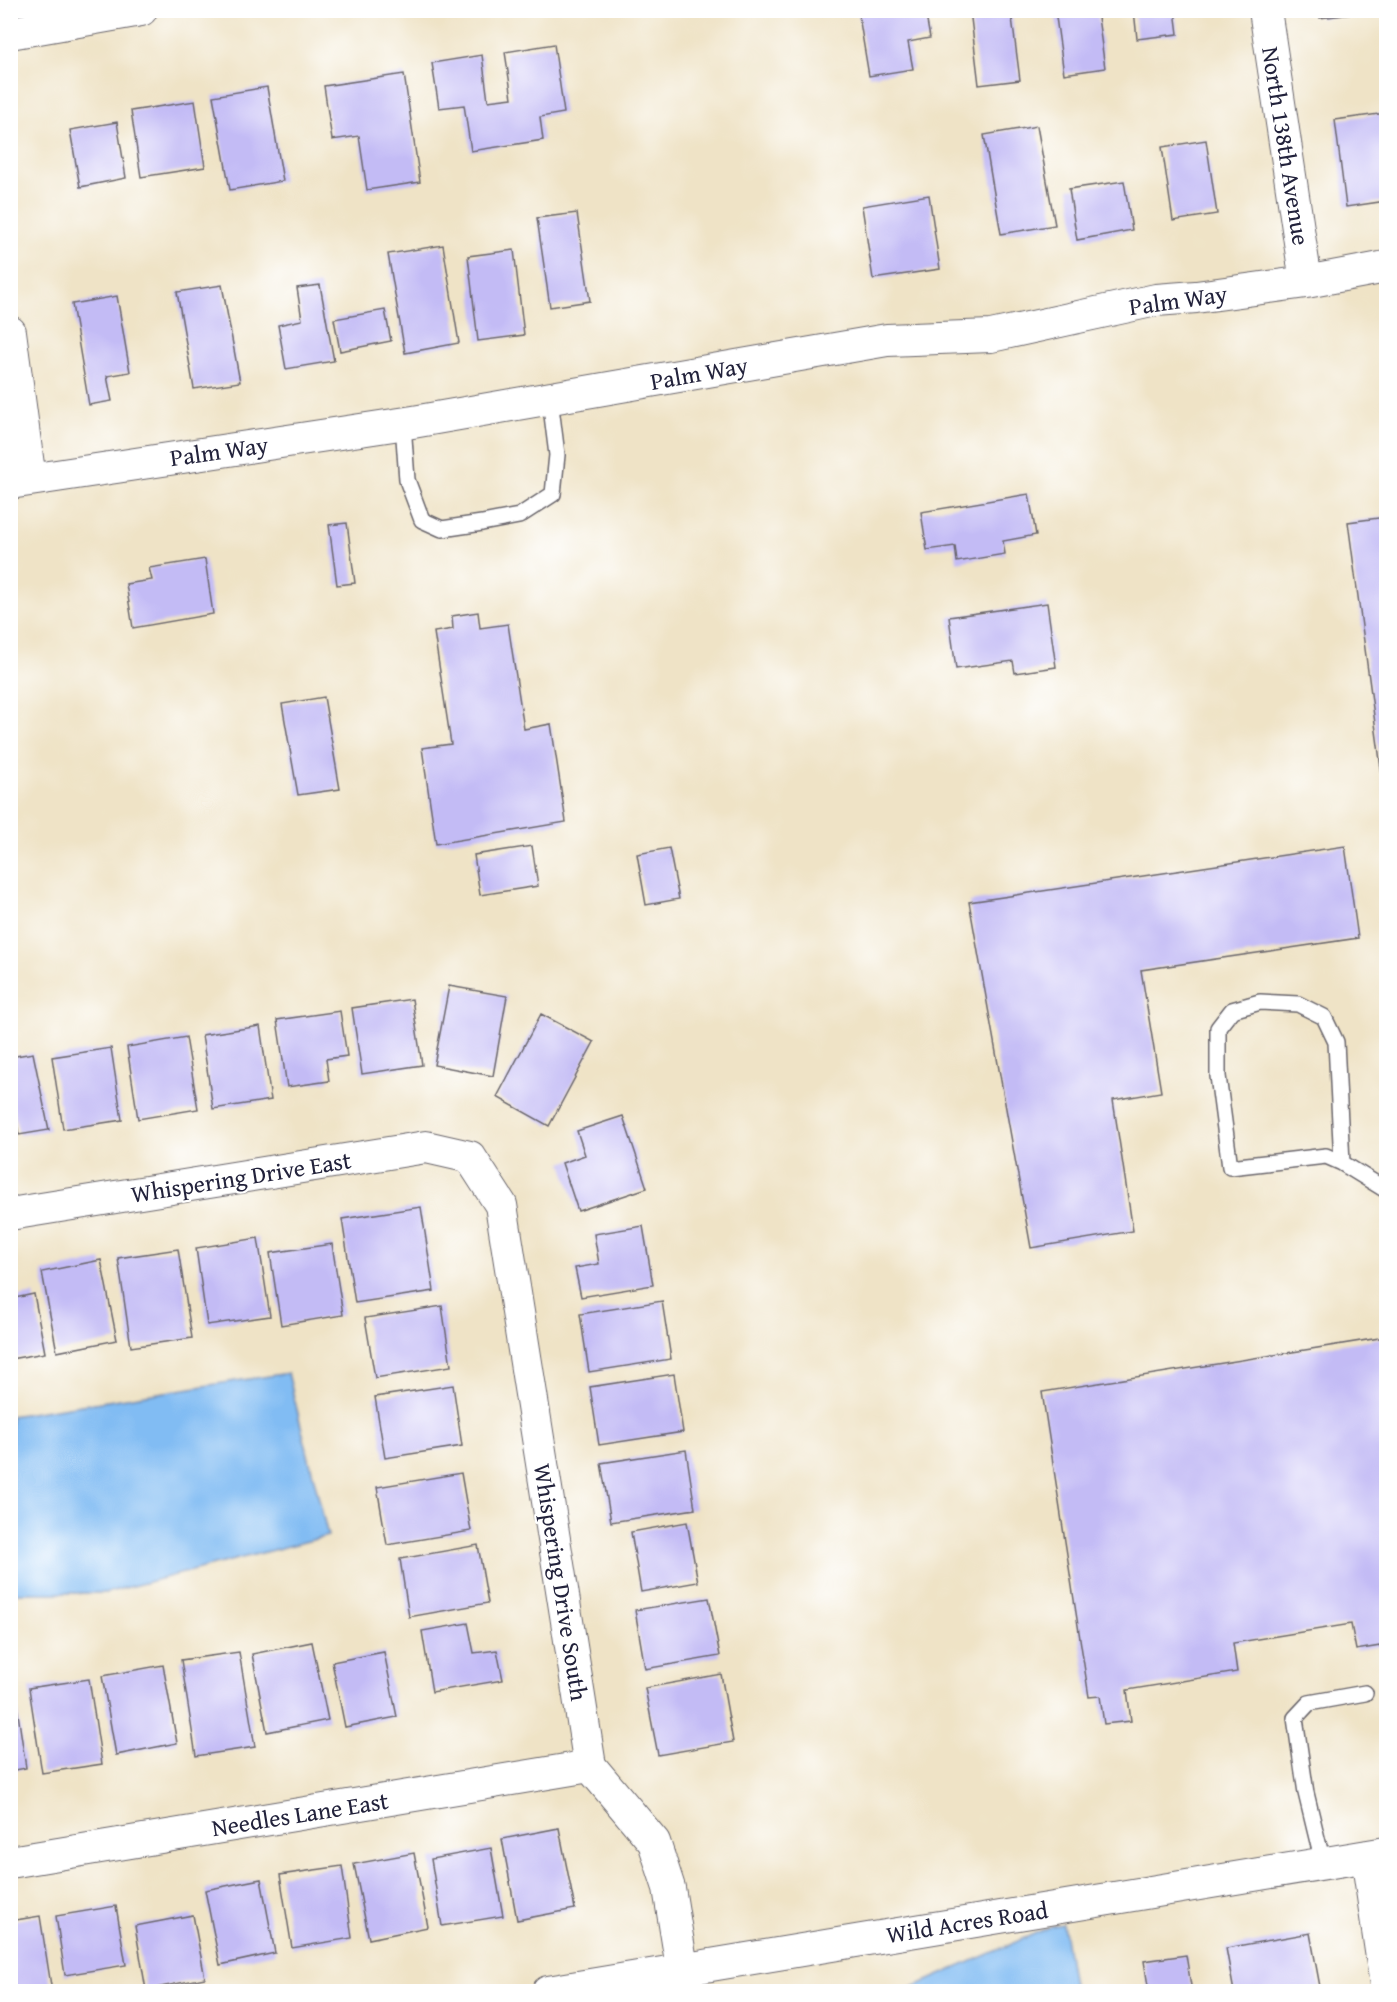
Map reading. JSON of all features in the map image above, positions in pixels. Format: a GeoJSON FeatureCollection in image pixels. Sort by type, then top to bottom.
{"type":"FeatureCollection","features":[{"type":"Feature","properties":{"kind":"street"},"geometry":{"type":"LineString","coordinates":[[10,33],[141,10]]}},
{"type":"Feature","properties":{"kind":"street","name":"North 138th Avenue"},"geometry":{"type":"LineString","coordinates":[[1265,10],[1306,282]]}},
{"type":"Feature","properties":{"kind":"street","name":"Palm Way"},"geometry":{"type":"LineString","coordinates":[[20,481],[403,424],[887,340],[991,336],[1156,300],[1306,282],[1386,267]]}},
{"type":"Feature","properties":{"kind":"street"},"geometry":{"type":"LineString","coordinates":[[10,332],[20,481]]}},
{"type":"Feature","properties":{"kind":"street","name":"Whispering Drive East"},"geometry":{"type":"LineString","coordinates":[[10,1214],[426,1147],[470,1157]]}},
{"type":"Feature","properties":{"kind":"street","name":"Whispering Drive South"},"geometry":{"type":"LineString","coordinates":[[470,1157],[501,1205],[590,1766]]}},
{"type":"Feature","properties":{"kind":"street"},"geometry":{"type":"LineString","coordinates":[[590,1766],[654,1842],[669,1888],[685,1981]]}},
{"type":"Feature","properties":{"kind":"street","name":"Needles Lane East"},"geometry":{"type":"LineString","coordinates":[[10,1862],[590,1766]]}},
{"type":"Feature","properties":{"kind":"street"},"geometry":{"type":"LineString","coordinates":[[1377,1855],[1386,1984]]}},
{"type":"Feature","properties":{"kind":"street","name":"Wild Acres Road"},"geometry":{"type":"LineString","coordinates":[[548,1992],[685,1981],[1323,1863],[1377,1855]]}},
{"type":"Feature","properties":{"kind":"lane"},"geometry":{"type":"LineString","coordinates":[[403,424],[406,480],[422,520],[442,529],[482,523],[519,516],[553,494],[557,455],[550,399]]}},
{"type":"Feature","properties":{"kind":"lane"},"geometry":{"type":"LineString","coordinates":[[1342,1163],[1336,1042],[1324,1017],[1298,1004],[1260,1002],[1232,1010],[1218,1028],[1218,1076],[1230,1167],[1326,1156],[1386,1190]]}},
{"type":"Feature","properties":{"kind":"lane"},"geometry":{"type":"LineString","coordinates":[[1323,1863],[1306,1793],[1295,1718],[1309,1703],[1365,1693]]}},
{"type":"Feature","properties":{"kind":"water"},"geometry":{"type":"Polygon","coordinates":[[[288,1373],[328,1536],[105,1593],[11,1593],[11,1416],[288,1373]]]}},
{"type":"Feature","properties":{"kind":"water"},"geometry":{"type":"Polygon","coordinates":[[[1063,1924],[1074,1991],[904,1991],[1052,1926],[1063,1924]]]}},
{"type":"Feature","properties":{"kind":"building"},"geometry":{"type":"Polygon","coordinates":[[[858,10],[925,10],[930,38],[908,42],[913,69],[869,76],[858,10]]]}},
{"type":"Feature","properties":{"kind":"building"},"geometry":{"type":"Polygon","coordinates":[[[970,10],[1011,10],[1020,80],[979,85],[970,10]]]}},
{"type":"Feature","properties":{"kind":"building"},"geometry":{"type":"Polygon","coordinates":[[[1055,10],[1097,10],[1105,68],[1064,74],[1055,10]]]}},
{"type":"Feature","properties":{"kind":"building"},"geometry":{"type":"Polygon","coordinates":[[[1134,10],[1175,10],[1178,34],[1137,39],[1134,10]]]}},
{"type":"Feature","properties":{"kind":"building"},"geometry":{"type":"Polygon","coordinates":[[[1319,10],[1369,10],[1369,12],[1320,18],[1319,10]]]}},
{"type":"Feature","properties":{"kind":"building"},"geometry":{"type":"Polygon","coordinates":[[[554,44],[564,113],[540,117],[543,140],[471,151],[464,105],[439,108],[432,63],[482,55],[488,101],[512,98],[505,52],[554,44]]]}},
{"type":"Feature","properties":{"kind":"building"},"geometry":{"type":"Polygon","coordinates":[[[404,74],[420,182],[367,190],[359,136],[332,140],[324,86],[404,74]]]}},
{"type":"Feature","properties":{"kind":"building"},"geometry":{"type":"Polygon","coordinates":[[[267,87],[283,181],[230,190],[213,96],[267,87]]]}},
{"type":"Feature","properties":{"kind":"building"},"geometry":{"type":"Polygon","coordinates":[[[195,101],[205,167],[141,177],[131,111],[195,101]]]}},
{"type":"Feature","properties":{"kind":"building"},"geometry":{"type":"Polygon","coordinates":[[[1386,113],[1386,201],[1346,207],[1335,120],[1386,113]]]}},
{"type":"Feature","properties":{"kind":"building"},"geometry":{"type":"Polygon","coordinates":[[[117,122],[126,178],[80,187],[70,130],[117,122]]]}},
{"type":"Feature","properties":{"kind":"building"},"geometry":{"type":"Polygon","coordinates":[[[1037,126],[1055,225],[1001,234],[984,135],[1037,126]]]}},
{"type":"Feature","properties":{"kind":"building"},"geometry":{"type":"Polygon","coordinates":[[[1206,140],[1217,214],[1173,221],[1162,147],[1206,140]]]}},
{"type":"Feature","properties":{"kind":"building"},"geometry":{"type":"Polygon","coordinates":[[[1124,181],[1132,230],[1077,240],[1069,189],[1124,181]]]}},
{"type":"Feature","properties":{"kind":"building"},"geometry":{"type":"Polygon","coordinates":[[[929,195],[940,269],[873,279],[862,206],[929,195]]]}},
{"type":"Feature","properties":{"kind":"building"},"geometry":{"type":"Polygon","coordinates":[[[577,213],[590,301],[550,307],[537,218],[577,213]]]}},
{"type":"Feature","properties":{"kind":"building"},"geometry":{"type":"Polygon","coordinates":[[[443,245],[459,343],[405,353],[388,254],[443,245]]]}},
{"type":"Feature","properties":{"kind":"building"},"geometry":{"type":"Polygon","coordinates":[[[514,250],[524,335],[478,341],[468,256],[514,250]]]}},
{"type":"Feature","properties":{"kind":"building"},"geometry":{"type":"Polygon","coordinates":[[[222,285],[240,382],[194,389],[177,292],[222,285]]]}},
{"type":"Feature","properties":{"kind":"building"},"geometry":{"type":"Polygon","coordinates":[[[320,285],[334,361],[286,369],[278,325],[302,320],[297,288],[320,285]]]}},
{"type":"Feature","properties":{"kind":"building"},"geometry":{"type":"Polygon","coordinates":[[[117,296],[130,372],[107,376],[112,401],[89,405],[72,304],[117,296]]]}},
{"type":"Feature","properties":{"kind":"building"},"geometry":{"type":"Polygon","coordinates":[[[385,310],[391,341],[340,351],[334,319],[385,310]]]}},
{"type":"Feature","properties":{"kind":"building"},"geometry":{"type":"Polygon","coordinates":[[[1029,494],[1036,535],[1003,541],[1005,554],[957,562],[955,546],[927,550],[921,512],[1029,494]]]}},
{"type":"Feature","properties":{"kind":"building"},"geometry":{"type":"Polygon","coordinates":[[[1386,517],[1386,798],[1385,798],[1348,522],[1386,517]]]}},
{"type":"Feature","properties":{"kind":"building"},"geometry":{"type":"Polygon","coordinates":[[[347,523],[355,583],[337,585],[329,525],[347,523]]]}},
{"type":"Feature","properties":{"kind":"building"},"geometry":{"type":"Polygon","coordinates":[[[205,559],[213,614],[133,628],[126,584],[152,580],[149,568],[205,559]]]}},
{"type":"Feature","properties":{"kind":"building"},"geometry":{"type":"Polygon","coordinates":[[[1047,603],[1056,667],[1015,673],[1013,661],[956,669],[949,617],[1047,603]]]}},
{"type":"Feature","properties":{"kind":"building"},"geometry":{"type":"Polygon","coordinates":[[[478,612],[480,628],[508,624],[524,729],[551,724],[566,822],[436,844],[422,748],[451,744],[434,632],[453,629],[452,616],[478,612]]]}},
{"type":"Feature","properties":{"kind":"building"},"geometry":{"type":"Polygon","coordinates":[[[324,697],[340,789],[298,795],[282,704],[324,697]]]}},
{"type":"Feature","properties":{"kind":"building"},"geometry":{"type":"Polygon","coordinates":[[[532,846],[538,886],[480,895],[474,855],[532,846]]]}},
{"type":"Feature","properties":{"kind":"building"},"geometry":{"type":"Polygon","coordinates":[[[1345,846],[1358,938],[1141,970],[1161,1092],[1113,1100],[1133,1231],[1031,1248],[969,902],[1345,846]]]}},
{"type":"Feature","properties":{"kind":"building"},"geometry":{"type":"Polygon","coordinates":[[[669,848],[679,899],[646,905],[637,854],[669,848]]]}},
{"type":"Feature","properties":{"kind":"building"},"geometry":{"type":"Polygon","coordinates":[[[449,986],[507,996],[493,1076],[434,1065],[449,986]]]}},
{"type":"Feature","properties":{"kind":"building"},"geometry":{"type":"Polygon","coordinates":[[[412,999],[422,1065],[362,1074],[352,1008],[412,999]]]}},
{"type":"Feature","properties":{"kind":"building"},"geometry":{"type":"Polygon","coordinates":[[[340,1011],[347,1056],[326,1059],[329,1081],[287,1087],[277,1020],[340,1011]]]}},
{"type":"Feature","properties":{"kind":"building"},"geometry":{"type":"Polygon","coordinates":[[[541,1014],[594,1042],[549,1126],[497,1097],[541,1014]]]}},
{"type":"Feature","properties":{"kind":"building"},"geometry":{"type":"Polygon","coordinates":[[[260,1026],[271,1100],[213,1109],[202,1035],[260,1026]]]}},
{"type":"Feature","properties":{"kind":"building"},"geometry":{"type":"Polygon","coordinates":[[[186,1037],[198,1109],[138,1119],[127,1047],[186,1037]]]}},
{"type":"Feature","properties":{"kind":"building"},"geometry":{"type":"Polygon","coordinates":[[[111,1048],[122,1120],[63,1129],[52,1057],[111,1048]]]}},
{"type":"Feature","properties":{"kind":"building"},"geometry":{"type":"Polygon","coordinates":[[[33,1053],[49,1130],[19,1135],[14,1110],[10,1110],[10,1057],[33,1053]]]}},
{"type":"Feature","properties":{"kind":"building"},"geometry":{"type":"Polygon","coordinates":[[[623,1116],[647,1188],[578,1211],[562,1163],[585,1155],[577,1131],[623,1116]]]}},
{"type":"Feature","properties":{"kind":"building"},"geometry":{"type":"Polygon","coordinates":[[[421,1207],[434,1291],[355,1303],[342,1219],[421,1207]]]}},
{"type":"Feature","properties":{"kind":"building"},"geometry":{"type":"Polygon","coordinates":[[[643,1226],[653,1285],[581,1297],[575,1268],[599,1264],[594,1234],[643,1226]]]}},
{"type":"Feature","properties":{"kind":"building"},"geometry":{"type":"Polygon","coordinates":[[[258,1238],[270,1316],[207,1325],[196,1248],[258,1238]]]}},
{"type":"Feature","properties":{"kind":"building"},"geometry":{"type":"Polygon","coordinates":[[[332,1244],[343,1315],[281,1325],[270,1253],[332,1244]]]}},
{"type":"Feature","properties":{"kind":"building"},"geometry":{"type":"Polygon","coordinates":[[[178,1249],[192,1338],[131,1347],[118,1258],[178,1249]]]}},
{"type":"Feature","properties":{"kind":"building"},"geometry":{"type":"Polygon","coordinates":[[[101,1260],[117,1340],[57,1352],[42,1272],[101,1260]]]}},
{"type":"Feature","properties":{"kind":"building"},"geometry":{"type":"Polygon","coordinates":[[[34,1294],[45,1353],[10,1359],[10,1299],[34,1294]]]}},
{"type":"Feature","properties":{"kind":"building"},"geometry":{"type":"Polygon","coordinates":[[[662,1301],[671,1359],[589,1372],[580,1314],[662,1301]]]}},
{"type":"Feature","properties":{"kind":"building"},"geometry":{"type":"Polygon","coordinates":[[[442,1306],[451,1366],[375,1378],[365,1318],[442,1306]]]}},
{"type":"Feature","properties":{"kind":"building"},"geometry":{"type":"Polygon","coordinates":[[[1386,1337],[1386,1645],[1356,1650],[1351,1624],[1233,1643],[1237,1672],[1127,1690],[1131,1721],[1104,1724],[1100,1696],[1089,1697],[1042,1392],[1386,1337]]]}},
{"type":"Feature","properties":{"kind":"building"},"geometry":{"type":"Polygon","coordinates":[[[674,1374],[683,1432],[599,1445],[590,1387],[674,1374]]]}},
{"type":"Feature","properties":{"kind":"building"},"geometry":{"type":"Polygon","coordinates":[[[453,1385],[462,1446],[385,1458],[375,1397],[453,1385]]]}},
{"type":"Feature","properties":{"kind":"building"},"geometry":{"type":"Polygon","coordinates":[[[686,1450],[695,1509],[611,1522],[601,1463],[686,1450]]]}},
{"type":"Feature","properties":{"kind":"building"},"geometry":{"type":"Polygon","coordinates":[[[461,1473],[471,1531],[387,1545],[377,1487],[461,1473]]]}},
{"type":"Feature","properties":{"kind":"building"},"geometry":{"type":"Polygon","coordinates":[[[687,1522],[698,1582],[641,1592],[631,1532],[687,1522]]]}},
{"type":"Feature","properties":{"kind":"building"},"geometry":{"type":"Polygon","coordinates":[[[478,1545],[488,1603],[409,1617],[400,1559],[478,1545]]]}},
{"type":"Feature","properties":{"kind":"building"},"geometry":{"type":"Polygon","coordinates":[[[709,1598],[720,1656],[645,1669],[635,1610],[709,1598]]]}},
{"type":"Feature","properties":{"kind":"building"},"geometry":{"type":"Polygon","coordinates":[[[468,1623],[474,1653],[497,1650],[503,1680],[432,1692],[422,1631],[468,1623]]]}},
{"type":"Feature","properties":{"kind":"building"},"geometry":{"type":"Polygon","coordinates":[[[312,1642],[328,1720],[267,1732],[252,1654],[312,1642]]]}},
{"type":"Feature","properties":{"kind":"building"},"geometry":{"type":"Polygon","coordinates":[[[239,1652],[255,1747],[196,1756],[181,1660],[239,1652]]]}},
{"type":"Feature","properties":{"kind":"building"},"geometry":{"type":"Polygon","coordinates":[[[384,1652],[397,1717],[345,1727],[332,1662],[384,1652]]]}},
{"type":"Feature","properties":{"kind":"building"},"geometry":{"type":"Polygon","coordinates":[[[163,1665],[177,1743],[116,1755],[102,1676],[163,1665]]]}},
{"type":"Feature","properties":{"kind":"building"},"geometry":{"type":"Polygon","coordinates":[[[721,1674],[733,1742],[658,1755],[645,1688],[721,1674]]]}},
{"type":"Feature","properties":{"kind":"building"},"geometry":{"type":"Polygon","coordinates":[[[89,1679],[102,1764],[42,1773],[29,1688],[89,1679]]]}},
{"type":"Feature","properties":{"kind":"building"},"geometry":{"type":"Polygon","coordinates":[[[16,1700],[26,1768],[10,1771],[10,1701],[16,1700]]]}},
{"type":"Feature","properties":{"kind":"building"},"geometry":{"type":"Polygon","coordinates":[[[559,1828],[575,1909],[517,1920],[502,1839],[559,1828]]]}},
{"type":"Feature","properties":{"kind":"building"},"geometry":{"type":"Polygon","coordinates":[[[491,1848],[503,1916],[442,1926],[431,1859],[491,1848]]]}},
{"type":"Feature","properties":{"kind":"building"},"geometry":{"type":"Polygon","coordinates":[[[414,1853],[428,1927],[369,1939],[354,1864],[414,1853]]]}},
{"type":"Feature","properties":{"kind":"building"},"geometry":{"type":"Polygon","coordinates":[[[342,1866],[352,1938],[292,1948],[280,1875],[342,1866]]]}},
{"type":"Feature","properties":{"kind":"building"},"geometry":{"type":"Polygon","coordinates":[[[261,1879],[275,1953],[220,1965],[205,1890],[261,1879]]]}},
{"type":"Feature","properties":{"kind":"building"},"geometry":{"type":"Polygon","coordinates":[[[116,1906],[126,1965],[65,1975],[56,1916],[116,1906]]]}},
{"type":"Feature","properties":{"kind":"building"},"geometry":{"type":"Polygon","coordinates":[[[193,1915],[205,1978],[146,1990],[135,1926],[193,1915]]]}},
{"type":"Feature","properties":{"kind":"building"},"geometry":{"type":"Polygon","coordinates":[[[40,1916],[52,1992],[10,1992],[10,1921],[40,1916]]]}},
{"type":"Feature","properties":{"kind":"building"},"geometry":{"type":"Polygon","coordinates":[[[1310,1933],[1321,1992],[1234,1992],[1226,1948],[1310,1933]]]}},
{"type":"Feature","properties":{"kind":"building"},"geometry":{"type":"Polygon","coordinates":[[[1186,1955],[1192,1992],[1149,1992],[1144,1961],[1186,1955]]]}}]}
